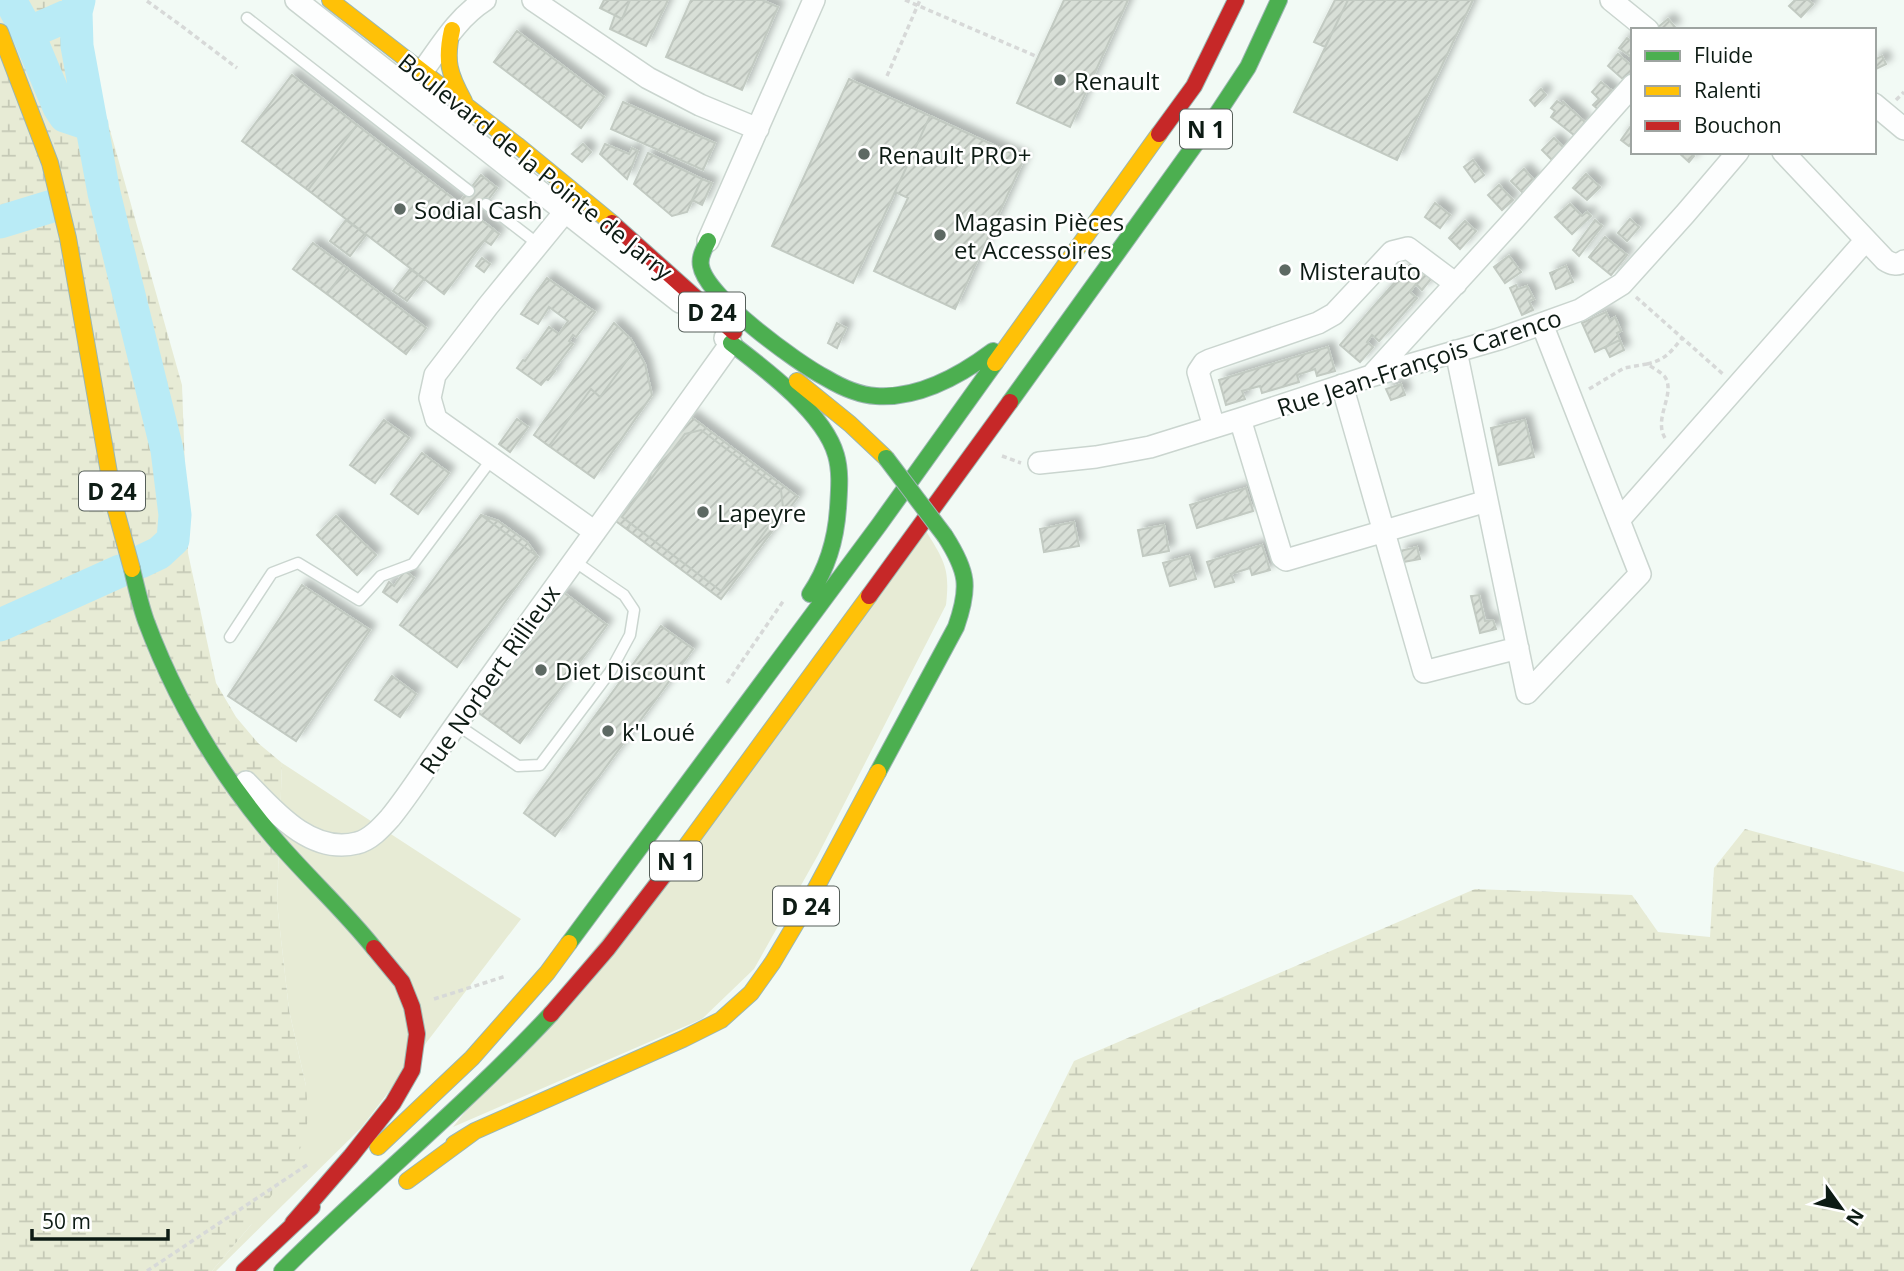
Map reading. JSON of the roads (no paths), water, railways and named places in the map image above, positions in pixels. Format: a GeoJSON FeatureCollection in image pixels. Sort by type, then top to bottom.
{"type":"FeatureCollection","features":[{"type":"Feature","properties":{"kind":"main road","name":"Boulevard de la Pointe de Jarry"},"geometry":{"type":"LineString","coordinates":[[319,1234],[401,1177],[475,1131],[590,1087],[721,1020],[751,993],[808,903],[956,627],[965,598],[965,583],[960,564],[945,536],[886,458],[850,424],[736,333],[579,195],[330,0]]}},
{"type":"Feature","properties":{"kind":"main road","name":"N 1"},"geometry":{"type":"LineString","coordinates":[[244,1271],[481,1048],[547,973],[879,525],[1194,86],[1236,0]]}},
{"type":"Feature","properties":{"kind":"main road","name":"N 1"},"geometry":{"type":"LineString","coordinates":[[282,1271],[549,1016],[608,948],[668,872],[1217,114],[1248,67],[1279,0]]}},
{"type":"Feature","properties":{"kind":"main road"},"geometry":{"type":"LineString","coordinates":[[452,30],[448,46],[448,74],[464,103]]}},
{"type":"Feature","properties":{"kind":"main road","name":"D 24"},"geometry":{"type":"LineString","coordinates":[[0,32],[50,163],[68,238],[115,507],[145,619],[165,668],[199,732],[235,789],[266,828],[360,930],[402,982],[412,1007],[417,1034],[412,1070],[393,1103],[286,1231]]}},
{"type":"Feature","properties":{"kind":"main road"},"geometry":{"type":"LineString","coordinates":[[708,241],[700,258],[701,269],[709,284],[745,320],[798,361],[848,389],[876,396],[934,384],[957,376],[1012,339]]}},
{"type":"Feature","properties":{"kind":"main road"},"geometry":{"type":"LineString","coordinates":[[679,797],[737,697],[818,583],[835,531],[839,493],[835,453],[824,430],[799,401],[731,343]]}},
{"type":"Feature","properties":{"kind":"main road"},"geometry":{"type":"LineString","coordinates":[[397,1190],[475,1131]]}},
{"type":"Feature","properties":{"kind":"main road"},"geometry":{"type":"LineString","coordinates":[[298,1271],[349,1228]]}},
{"type":"Feature","properties":{"kind":"street","name":"Boulevard de la Pointe de Jarry"},"geometry":{"type":"LineString","coordinates":[[296,0],[731,343]]}},
{"type":"Feature","properties":{"kind":"street"},"geometry":{"type":"LineString","coordinates":[[374,62],[422,72],[452,30],[469,11],[485,0]]}},
{"type":"Feature","properties":{"kind":"street"},"geometry":{"type":"LineString","coordinates":[[533,0],[648,78],[700,105],[758,129]]}},
{"type":"Feature","properties":{"kind":"street"},"geometry":{"type":"LineString","coordinates":[[708,241],[814,0]]}},
{"type":"Feature","properties":{"kind":"street"},"geometry":{"type":"LineString","coordinates":[[1120,251],[1219,140],[1266,68],[1297,0]]}},
{"type":"Feature","properties":{"kind":"street"},"geometry":{"type":"LineString","coordinates":[[1611,0],[1646,28]]}},
{"type":"Feature","properties":{"kind":"street"},"geometry":{"type":"LineString","coordinates":[[1371,376],[1631,87]]}},
{"type":"Feature","properties":{"kind":"street"},"geometry":{"type":"LineString","coordinates":[[1876,106],[1904,129]]}},
{"type":"Feature","properties":{"kind":"street","name":"Rue Jean-François Carenco"},"geometry":{"type":"LineString","coordinates":[[1039,463],[1096,457],[1150,447],[1580,310],[1622,284],[1736,154]]}},
{"type":"Feature","properties":{"kind":"street"},"geometry":{"type":"LineString","coordinates":[[1785,154],[1890,264],[1904,261]]}},
{"type":"Feature","properties":{"kind":"street"},"geometry":{"type":"LineString","coordinates":[[579,195],[435,375],[430,398],[436,419],[594,532]]}},
{"type":"Feature","properties":{"kind":"street"},"geometry":{"type":"LineString","coordinates":[[1619,520],[1865,240]]}},
{"type":"Feature","properties":{"kind":"street"},"geometry":{"type":"LineString","coordinates":[[1214,427],[1198,372],[1204,363],[1242,347],[1318,323],[1334,314],[1392,252],[1408,248],[1456,284]]}},
{"type":"Feature","properties":{"kind":"street"},"geometry":{"type":"LineString","coordinates":[[1456,351],[1527,693],[1640,573],[1542,324]]}},
{"type":"Feature","properties":{"kind":"street","name":"Rue Norbert Rillieux"},"geometry":{"type":"LineString","coordinates":[[199,732],[266,802],[299,831],[313,839],[341,845],[356,844],[369,838],[403,802],[456,724],[731,343]]}},
{"type":"Feature","properties":{"kind":"street"},"geometry":{"type":"LineString","coordinates":[[1342,385],[1424,672],[1518,648]]}},
{"type":"Feature","properties":{"kind":"street"},"geometry":{"type":"LineString","coordinates":[[1240,419],[1282,557],[1286,560],[1487,501]]}},
{"type":"Feature","properties":{"kind":"lane"},"geometry":{"type":"LineString","coordinates":[[247,18],[469,191]]}},
{"type":"Feature","properties":{"kind":"lane"},"geometry":{"type":"LineString","coordinates":[[485,204],[538,244]]}},
{"type":"Feature","properties":{"kind":"lane"},"geometry":{"type":"LineString","coordinates":[[230,637],[272,573],[298,563],[359,600],[382,576],[413,564],[491,460]]}},
{"type":"Feature","properties":{"kind":"lane"},"geometry":{"type":"LineString","coordinates":[[456,724],[518,766],[540,765],[610,672],[630,635],[634,610],[624,595],[574,561]]}},
{"type":"Feature","properties":{"kind":"waterway"},"geometry":{"type":"LineString","coordinates":[[10,0],[28,33],[76,12]]}},
{"type":"Feature","properties":{"kind":"waterway"},"geometry":{"type":"LineString","coordinates":[[79,0],[76,12],[77,46],[104,193],[167,450],[175,515],[173,540],[159,553],[140,562]]}},
{"type":"Feature","properties":{"kind":"waterway"},"geometry":{"type":"LineString","coordinates":[[28,33],[65,116],[92,125]]}},
{"type":"Feature","properties":{"kind":"waterway"},"geometry":{"type":"LineString","coordinates":[[0,222],[49,207]]}},
{"type":"Feature","properties":{"kind":"waterway"},"geometry":{"type":"LineString","coordinates":[[0,625],[120,571]]}},
{"type":"Feature","properties":{"kind":"place","name":"Renault"},"geometry":{"type":"Point","coordinates":[1060,80]}},
{"type":"Feature","properties":{"kind":"place","name":"Renault PRO+"},"geometry":{"type":"Point","coordinates":[864,154]}},
{"type":"Feature","properties":{"kind":"place","name":"Sodial Cash"},"geometry":{"type":"Point","coordinates":[400,209]}},
{"type":"Feature","properties":{"kind":"place","name":"Magasin Pièces et Accessoires"},"geometry":{"type":"Point","coordinates":[940,235]}},
{"type":"Feature","properties":{"kind":"place","name":"Misterauto"},"geometry":{"type":"Point","coordinates":[1285,270]}},
{"type":"Feature","properties":{"kind":"place","name":"Lapeyre"},"geometry":{"type":"Point","coordinates":[703,512]}},
{"type":"Feature","properties":{"kind":"place","name":"Diet Discount"},"geometry":{"type":"Point","coordinates":[541,670]}},
{"type":"Feature","properties":{"kind":"place","name":"k'Loué"},"geometry":{"type":"Point","coordinates":[608,731]}}]}
